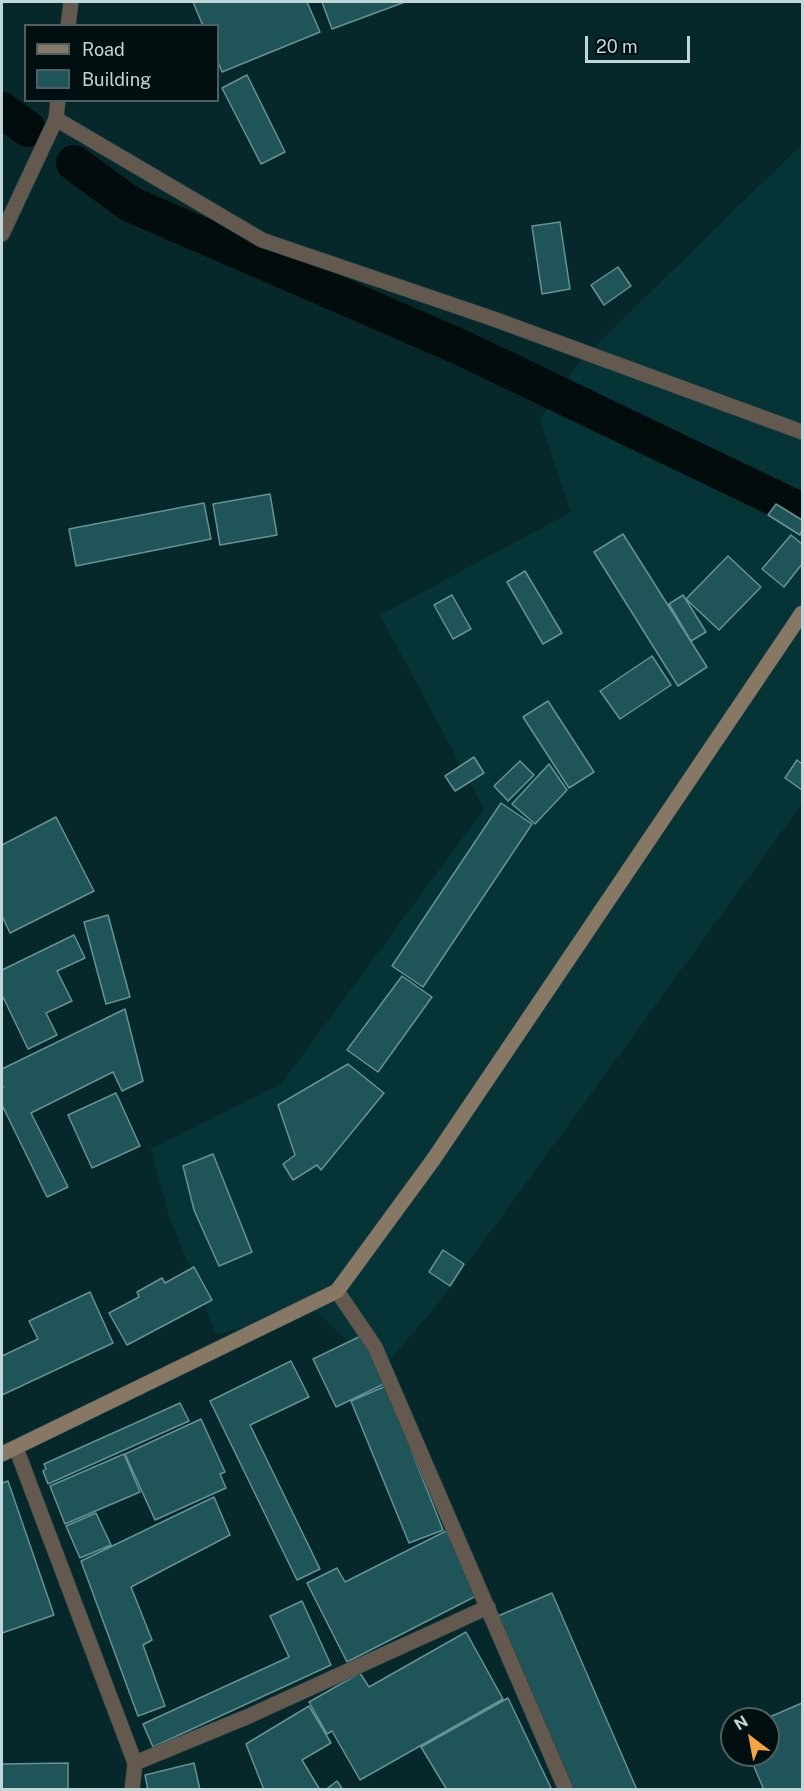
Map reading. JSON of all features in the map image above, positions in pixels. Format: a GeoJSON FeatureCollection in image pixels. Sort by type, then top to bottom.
{"type":"FeatureCollection","features":[{"type":"Feature","properties":{"kind":"main road"},"geometry":{"type":"LineString","coordinates":[[9,1451],[337,1291],[433,1160],[802,613]]}},
{"type":"Feature","properties":{"kind":"street"},"geometry":{"type":"LineString","coordinates":[[68,24],[71,2]]}},
{"type":"Feature","properties":{"kind":"street"},"geometry":{"type":"LineString","coordinates":[[2,234],[56,119],[58,102]]}},
{"type":"Feature","properties":{"kind":"street"},"geometry":{"type":"LineString","coordinates":[[56,119],[262,240],[491,318],[802,432]]}},
{"type":"Feature","properties":{"kind":"street"},"geometry":{"type":"LineString","coordinates":[[337,1291],[375,1347],[566,1790]]}},
{"type":"Feature","properties":{"kind":"street"},"geometry":{"type":"LineString","coordinates":[[9,1451],[135,1762],[132,1790]]}},
{"type":"Feature","properties":{"kind":"street"},"geometry":{"type":"LineString","coordinates":[[135,1762],[249,1716],[488,1607]]}},
{"type":"Feature","properties":{"kind":"shaded area"},"geometry":{"type":"Polygon","coordinates":[[[802,144],[802,804],[441,1300],[380,1372],[316,1311],[215,1334],[199,1288],[170,1220],[151,1149],[281,1084],[484,809],[380,615],[571,512],[540,419],[581,360],[802,144]]]}},
{"type":"Feature","properties":{"kind":"building"},"geometry":{"type":"Polygon","coordinates":[[[193,2],[307,2],[320,32],[222,72],[219,64],[219,24],[202,24],[193,2]]]}},
{"type":"Feature","properties":{"kind":"building"},"geometry":{"type":"Polygon","coordinates":[[[322,2],[405,2],[332,29],[322,2]]]}},
{"type":"Feature","properties":{"kind":"building"},"geometry":{"type":"Polygon","coordinates":[[[247,75],[285,152],[261,164],[222,88],[247,75]]]}},
{"type":"Feature","properties":{"kind":"building"},"geometry":{"type":"Polygon","coordinates":[[[560,222],[570,289],[542,294],[532,226],[560,222]]]}},
{"type":"Feature","properties":{"kind":"building"},"geometry":{"type":"Polygon","coordinates":[[[618,267],[631,286],[604,305],[591,285],[618,267]]]}},
{"type":"Feature","properties":{"kind":"building"},"geometry":{"type":"Polygon","coordinates":[[[270,494],[277,535],[220,545],[213,504],[270,494]]]}},
{"type":"Feature","properties":{"kind":"building"},"geometry":{"type":"Polygon","coordinates":[[[204,503],[211,539],[76,566],[69,529],[204,503]]]}},
{"type":"Feature","properties":{"kind":"building"},"geometry":{"type":"Polygon","coordinates":[[[776,504],[802,520],[800,535],[768,515],[776,504]]]}},
{"type":"Feature","properties":{"kind":"building"},"geometry":{"type":"Polygon","coordinates":[[[623,534],[707,667],[678,686],[594,552],[623,534]]]}},
{"type":"Feature","properties":{"kind":"building"},"geometry":{"type":"Polygon","coordinates":[[[791,535],[802,544],[802,564],[784,587],[762,569],[791,535]]]}},
{"type":"Feature","properties":{"kind":"building"},"geometry":{"type":"Polygon","coordinates":[[[728,556],[761,587],[719,630],[686,599],[728,556]]]}},
{"type":"Feature","properties":{"kind":"building"},"geometry":{"type":"Polygon","coordinates":[[[525,571],[562,633],[543,644],[507,582],[525,571]]]}},
{"type":"Feature","properties":{"kind":"building"},"geometry":{"type":"Polygon","coordinates":[[[452,595],[471,629],[453,639],[434,605],[452,595]]]}},
{"type":"Feature","properties":{"kind":"building"},"geometry":{"type":"Polygon","coordinates":[[[683,595],[706,632],[691,641],[669,604],[683,595]]]}},
{"type":"Feature","properties":{"kind":"building"},"geometry":{"type":"Polygon","coordinates":[[[652,656],[671,685],[620,719],[600,691],[652,656]]]}},
{"type":"Feature","properties":{"kind":"building"},"geometry":{"type":"Polygon","coordinates":[[[548,701],[594,772],[569,788],[523,717],[548,701]]]}},
{"type":"Feature","properties":{"kind":"building"},"geometry":{"type":"Polygon","coordinates":[[[474,757],[484,773],[455,791],[445,776],[474,757]]]}},
{"type":"Feature","properties":{"kind":"building"},"geometry":{"type":"Polygon","coordinates":[[[797,760],[802,764],[802,790],[785,778],[797,760]]]}},
{"type":"Feature","properties":{"kind":"building"},"geometry":{"type":"Polygon","coordinates":[[[520,761],[534,775],[508,801],[494,786],[520,761]]]}},
{"type":"Feature","properties":{"kind":"building"},"geometry":{"type":"Polygon","coordinates":[[[549,764],[567,790],[535,824],[512,804],[549,764]]]}},
{"type":"Feature","properties":{"kind":"building"},"geometry":{"type":"Polygon","coordinates":[[[501,803],[532,824],[423,987],[392,966],[501,803]]]}},
{"type":"Feature","properties":{"kind":"building"},"geometry":{"type":"Polygon","coordinates":[[[56,817],[94,891],[10,933],[2,916],[2,845],[56,817]]]}},
{"type":"Feature","properties":{"kind":"building"},"geometry":{"type":"Polygon","coordinates":[[[108,915],[130,997],[106,1004],[84,922],[108,915]]]}},
{"type":"Feature","properties":{"kind":"building"},"geometry":{"type":"Polygon","coordinates":[[[74,935],[85,958],[57,971],[72,1001],[46,1013],[57,1035],[28,1049],[2,995],[2,970],[74,935]]]}},
{"type":"Feature","properties":{"kind":"building"},"geometry":{"type":"Polygon","coordinates":[[[402,976],[432,997],[378,1072],[347,1050],[402,976]]]}},
{"type":"Feature","properties":{"kind":"building"},"geometry":{"type":"Polygon","coordinates":[[[125,1009],[143,1081],[122,1091],[113,1072],[31,1113],[68,1187],[47,1197],[2,1105],[2,1069],[125,1009]]]}},
{"type":"Feature","properties":{"kind":"building"},"geometry":{"type":"Polygon","coordinates":[[[348,1064],[384,1093],[321,1170],[317,1165],[293,1180],[283,1164],[295,1155],[278,1105],[348,1064]]]}},
{"type":"Feature","properties":{"kind":"building"},"geometry":{"type":"Polygon","coordinates":[[[116,1093],[140,1146],[92,1168],[68,1115],[116,1093]]]}},
{"type":"Feature","properties":{"kind":"building"},"geometry":{"type":"Polygon","coordinates":[[[213,1154],[252,1252],[219,1266],[194,1210],[183,1166],[213,1154]]]}},
{"type":"Feature","properties":{"kind":"building"},"geometry":{"type":"Polygon","coordinates":[[[443,1250],[464,1264],[450,1286],[429,1272],[443,1250]]]}},
{"type":"Feature","properties":{"kind":"building"},"geometry":{"type":"Polygon","coordinates":[[[194,1267],[212,1300],[127,1345],[109,1313],[139,1297],[137,1292],[162,1278],[165,1283],[194,1267]]]}},
{"type":"Feature","properties":{"kind":"building"},"geometry":{"type":"Polygon","coordinates":[[[90,1292],[113,1343],[2,1395],[2,1356],[38,1339],[29,1321],[90,1292]]]}},
{"type":"Feature","properties":{"kind":"building"},"geometry":{"type":"Polygon","coordinates":[[[363,1335],[386,1383],[336,1407],[313,1359],[363,1335]]]}},
{"type":"Feature","properties":{"kind":"building"},"geometry":{"type":"Polygon","coordinates":[[[291,1361],[309,1397],[250,1425],[320,1569],[297,1580],[210,1401],[291,1361]]]}},
{"type":"Feature","properties":{"kind":"building"},"geometry":{"type":"Polygon","coordinates":[[[386,1386],[443,1530],[409,1543],[351,1401],[386,1386]]]}},
{"type":"Feature","properties":{"kind":"building"},"geometry":{"type":"Polygon","coordinates":[[[180,1403],[189,1421],[48,1484],[43,1471],[46,1469],[44,1464],[180,1403]]]}},
{"type":"Feature","properties":{"kind":"building"},"geometry":{"type":"Polygon","coordinates":[[[201,1419],[225,1472],[220,1474],[226,1488],[155,1520],[125,1454],[201,1419]]]}},
{"type":"Feature","properties":{"kind":"building"},"geometry":{"type":"Polygon","coordinates":[[[124,1454],[140,1492],[65,1524],[50,1486],[124,1454]]]}},
{"type":"Feature","properties":{"kind":"building"},"geometry":{"type":"Polygon","coordinates":[[[8,1481],[54,1615],[2,1633],[2,1483],[8,1481]]]}},
{"type":"Feature","properties":{"kind":"building"},"geometry":{"type":"Polygon","coordinates":[[[214,1497],[230,1535],[131,1587],[152,1640],[143,1645],[165,1706],[138,1716],[81,1561],[214,1497]]]}},
{"type":"Feature","properties":{"kind":"building"},"geometry":{"type":"Polygon","coordinates":[[[96,1513],[111,1545],[80,1558],[66,1526],[96,1513]]]}},
{"type":"Feature","properties":{"kind":"building"},"geometry":{"type":"Polygon","coordinates":[[[446,1531],[478,1595],[347,1662],[307,1583],[337,1568],[345,1582],[446,1531]]]}},
{"type":"Feature","properties":{"kind":"building"},"geometry":{"type":"Polygon","coordinates":[[[552,1593],[637,1790],[573,1790],[498,1616],[552,1593]]]}},
{"type":"Feature","properties":{"kind":"building"},"geometry":{"type":"Polygon","coordinates":[[[302,1601],[331,1665],[153,1747],[143,1724],[289,1657],[270,1616],[302,1601]]]}},
{"type":"Feature","properties":{"kind":"building"},"geometry":{"type":"Polygon","coordinates":[[[466,1632],[503,1699],[360,1780],[332,1731],[327,1734],[309,1702],[360,1673],[369,1687],[466,1632]]]}},
{"type":"Feature","properties":{"kind":"building"},"geometry":{"type":"Polygon","coordinates":[[[508,1698],[552,1790],[447,1790],[421,1747],[508,1698]]]}},
{"type":"Feature","properties":{"kind":"building"},"geometry":{"type":"Polygon","coordinates":[[[802,1703],[802,1790],[764,1790],[754,1767],[780,1767],[780,1713],[802,1703]]]}},
{"type":"Feature","properties":{"kind":"building"},"geometry":{"type":"Polygon","coordinates":[[[309,1706],[331,1743],[302,1760],[320,1790],[264,1790],[246,1744],[309,1706]]]}},
{"type":"Feature","properties":{"kind":"building"},"geometry":{"type":"Polygon","coordinates":[[[68,1763],[68,1790],[2,1790],[2,1764],[68,1763]]]}},
{"type":"Feature","properties":{"kind":"building"},"geometry":{"type":"Polygon","coordinates":[[[194,1763],[200,1790],[148,1790],[145,1775],[194,1763]]]}},
{"type":"Feature","properties":{"kind":"building"},"geometry":{"type":"Polygon","coordinates":[[[337,1781],[343,1790],[325,1790],[337,1781]]]}},
{"type":"Feature","properties":{"kind":"waterway"},"geometry":{"type":"LineString","coordinates":[[2,110],[28,129]]}},
{"type":"Feature","properties":{"kind":"waterway"},"geometry":{"type":"LineString","coordinates":[[74,163],[130,204],[460,347],[802,511]]}}]}
